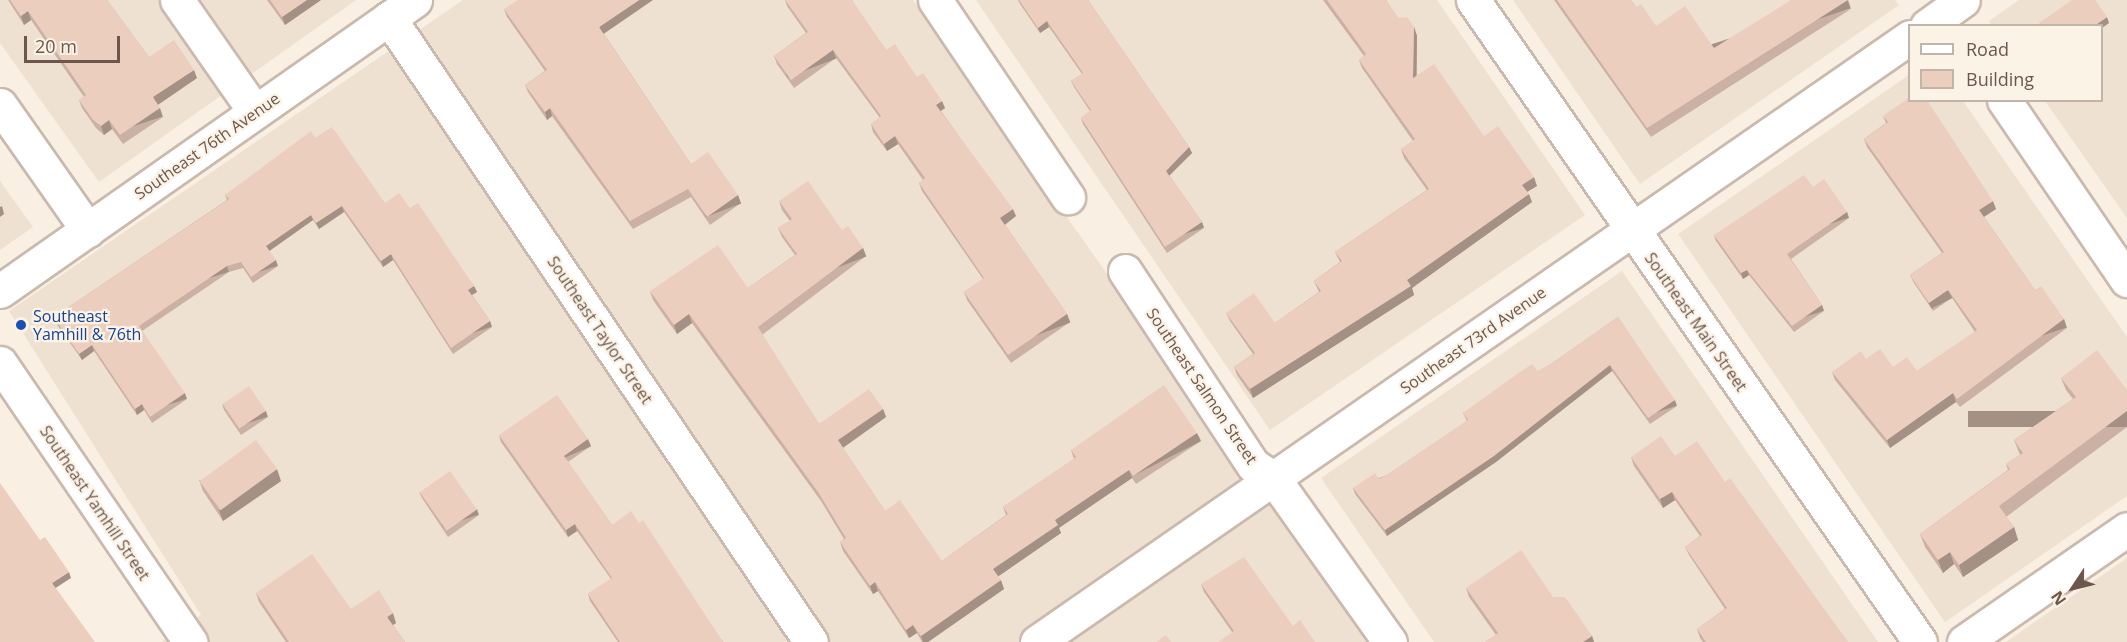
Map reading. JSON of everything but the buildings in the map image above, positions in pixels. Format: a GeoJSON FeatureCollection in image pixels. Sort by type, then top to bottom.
{"type":"FeatureCollection","features":[{"type":"Feature","properties":{"kind":"street"},"geometry":{"type":"LineString","coordinates":[[177,0],[255,112]]}},
{"type":"Feature","properties":{"kind":"street"},"geometry":{"type":"LineString","coordinates":[[935,0],[1068,197]]}},
{"type":"Feature","properties":{"kind":"street","name":"Southeast Main Street"},"geometry":{"type":"LineString","coordinates":[[1473,0],[1920,642]]}},
{"type":"Feature","properties":{"kind":"street","name":"Southeast 76th Avenue"},"geometry":{"type":"LineString","coordinates":[[0,291],[402,9]]}},
{"type":"Feature","properties":{"kind":"street","name":"Southeast Taylor Street"},"geometry":{"type":"LineString","coordinates":[[402,9],[811,642]]}},
{"type":"Feature","properties":{"kind":"street","name":"Southeast 73rd Avenue"},"geometry":{"type":"LineString","coordinates":[[1037,642],[1908,38]]}},
{"type":"Feature","properties":{"kind":"street"},"geometry":{"type":"LineString","coordinates":[[2005,102],[2127,280]]}},
{"type":"Feature","properties":{"kind":"street"},"geometry":{"type":"LineString","coordinates":[[0,105],[88,230]]}},
{"type":"Feature","properties":{"kind":"street","name":"Southeast Salmon Street"},"geometry":{"type":"LineString","coordinates":[[1125,271],[1253,465],[1274,479],[1390,642]]}},
{"type":"Feature","properties":{"kind":"street","name":"Southeast Yamhill Street"},"geometry":{"type":"LineString","coordinates":[[0,363],[190,642]]}},
{"type":"Feature","properties":{"kind":"street"},"geometry":{"type":"LineString","coordinates":[[1964,642],[2127,529]]}},
{"type":"Feature","properties":{"kind":"shaded area"},"geometry":{"type":"Polygon","coordinates":[[[0,0],[356,0],[99,182],[0,43],[0,0]]]}},
{"type":"Feature","properties":{"kind":"shaded area"},"geometry":{"type":"Polygon","coordinates":[[[463,0],[913,0],[1368,642],[161,642],[201,615],[9,311],[463,0]]]}},
{"type":"Feature","properties":{"kind":"shaded area"},"geometry":{"type":"Polygon","coordinates":[[[976,0],[1437,0],[1585,215],[1270,430],[976,0]]]}},
{"type":"Feature","properties":{"kind":"shaded area"},"geometry":{"type":"Polygon","coordinates":[[[1513,0],[1895,0],[1899,5],[1640,184],[1513,0]]]}},
{"type":"Feature","properties":{"kind":"shaded area"},"geometry":{"type":"Polygon","coordinates":[[[2019,0],[2127,0],[2127,218],[2046,102],[2103,102],[2103,24],[1991,24],[1989,21],[2019,0]]]}},
{"type":"Feature","properties":{"kind":"shaded area"},"geometry":{"type":"Polygon","coordinates":[[[1908,76],[1908,102],[1964,102],[2127,337],[2127,496],[1945,622],[1678,234],[1908,76]]]}},
{"type":"Feature","properties":{"kind":"shaded area"},"geometry":{"type":"Polygon","coordinates":[[[0,181],[33,227],[0,250],[0,181]]]}},
{"type":"Feature","properties":{"kind":"shaded area"},"geometry":{"type":"Polygon","coordinates":[[[1622,271],[1878,642],[1434,642],[1321,478],[1622,271]]]}},
{"type":"Feature","properties":{"kind":"shaded area"},"geometry":{"type":"Polygon","coordinates":[[[2127,558],[2127,642],[2006,642],[2127,558]]]}},
{"type":"Feature","properties":{"kind":"place","name":"Southeast Yamhill & 76th"},"geometry":{"type":"Point","coordinates":[21,325]}}]}
